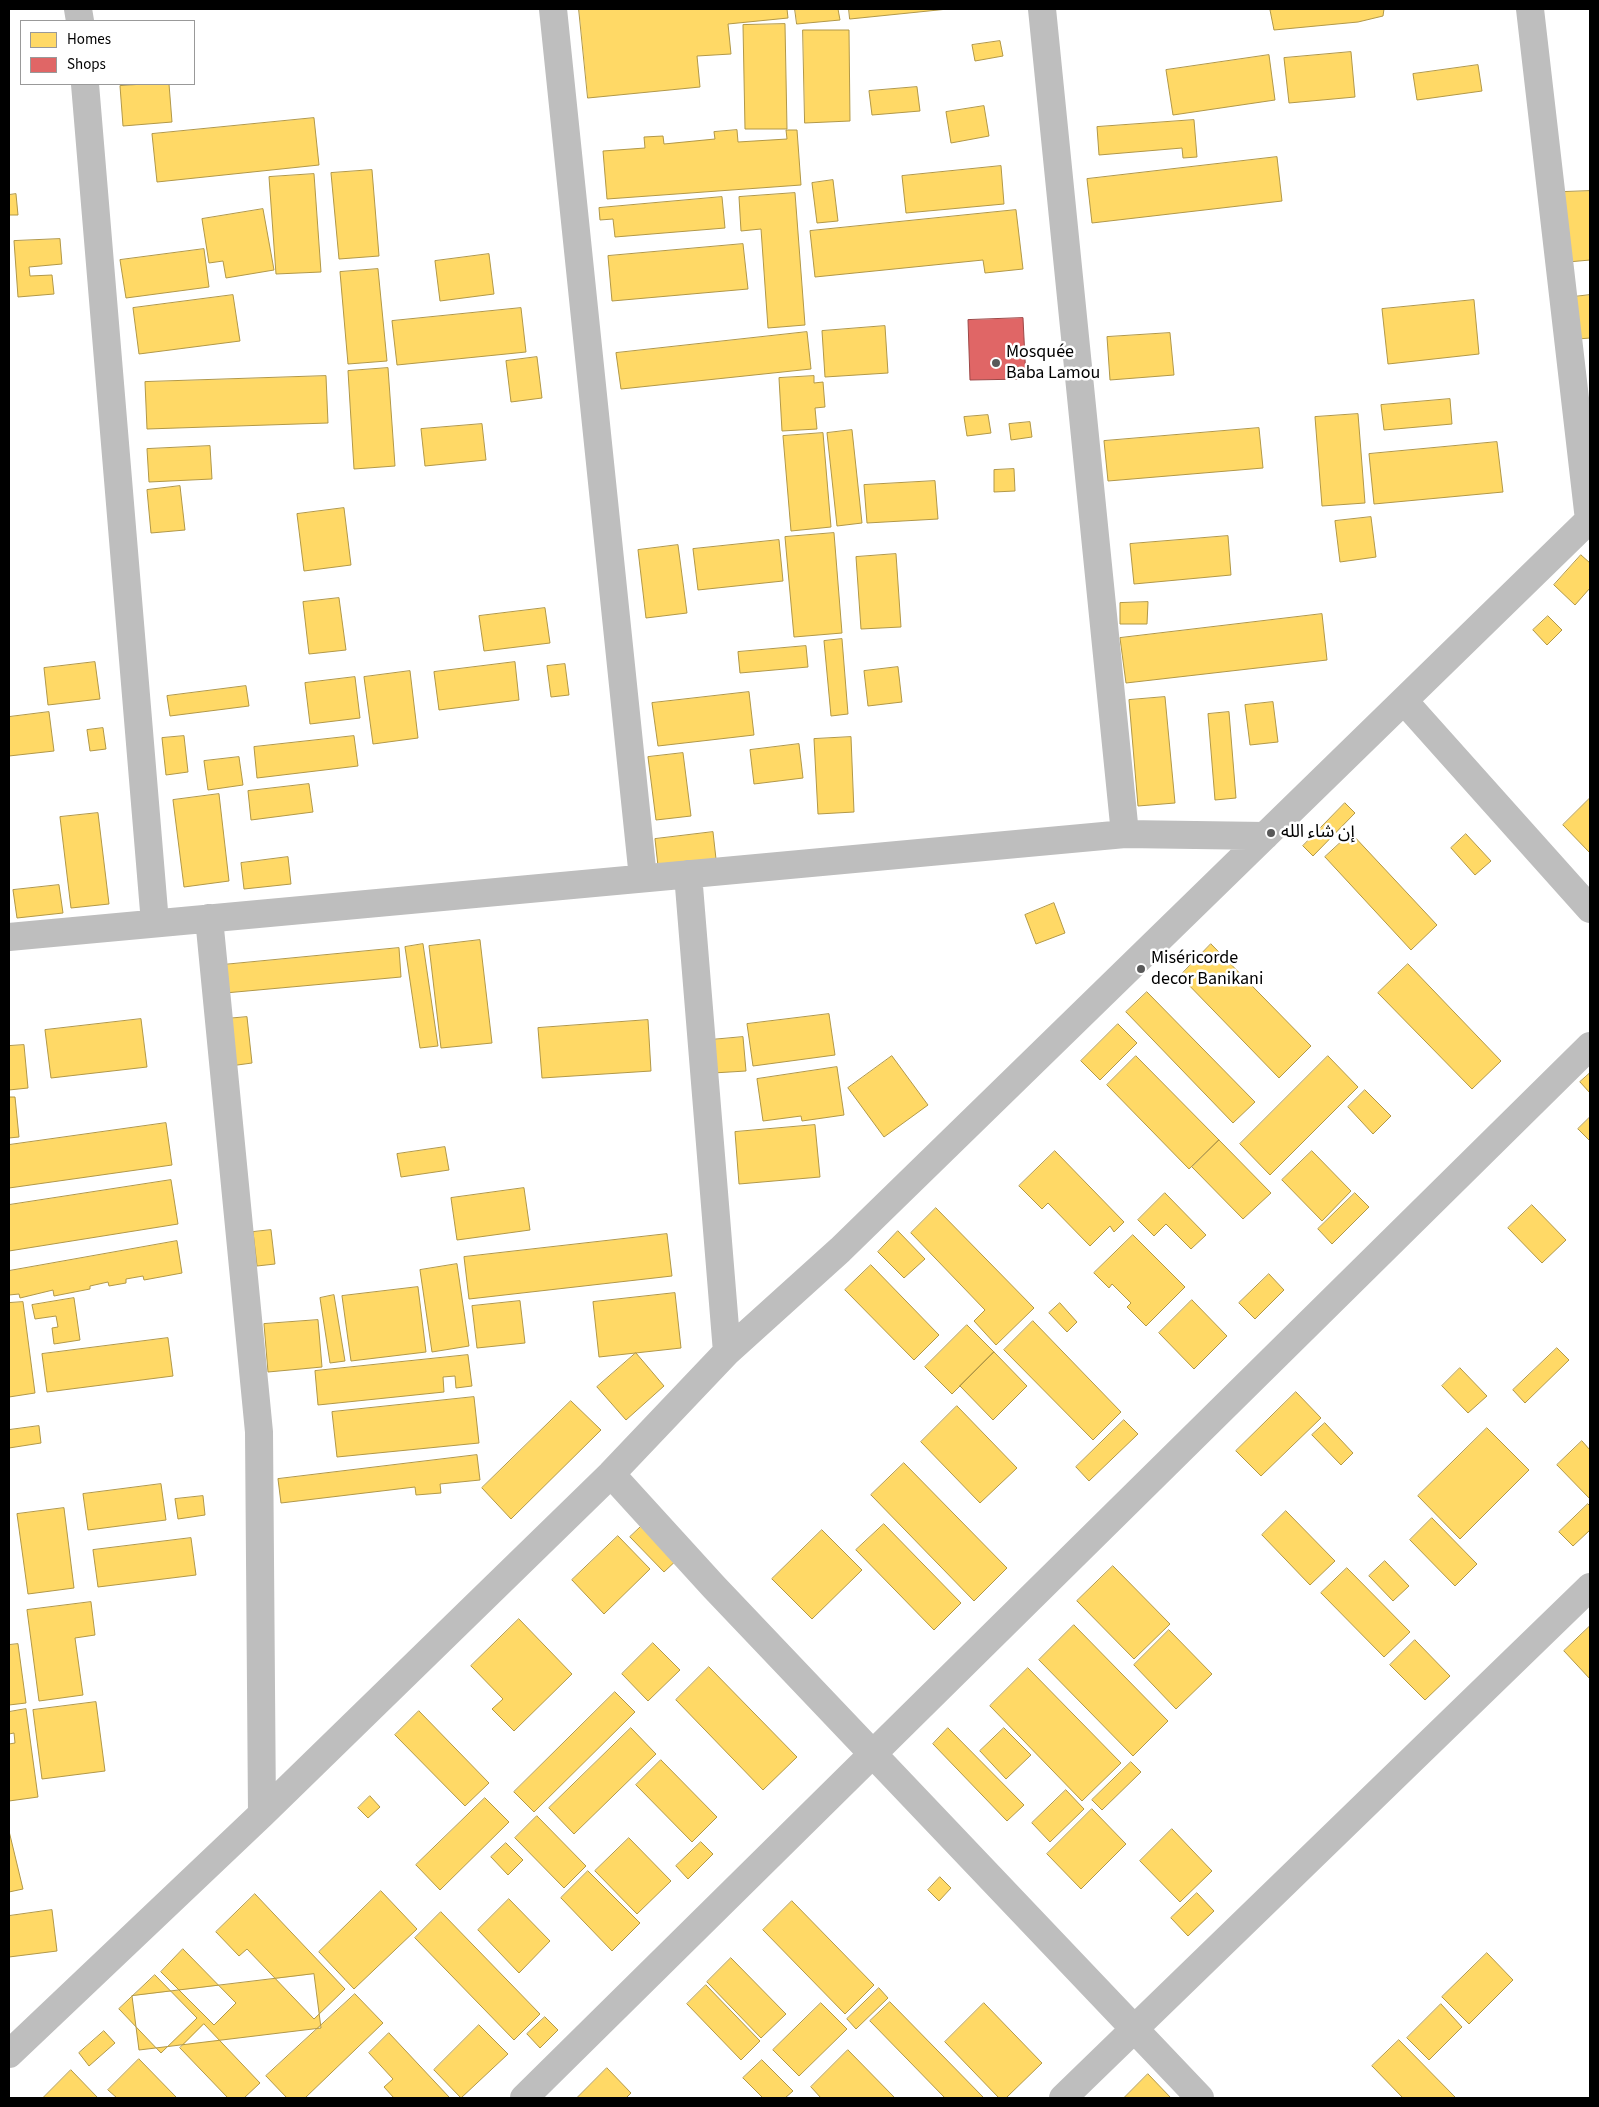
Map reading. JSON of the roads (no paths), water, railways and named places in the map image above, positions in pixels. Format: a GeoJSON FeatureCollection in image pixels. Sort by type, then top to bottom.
{"type":"FeatureCollection","features":[{"type":"Feature","properties":{"kind":"street"},"geometry":{"type":"LineString","coordinates":[[553,9],[643,878]]}},
{"type":"Feature","properties":{"kind":"street"},"geometry":{"type":"LineString","coordinates":[[1042,9],[1125,834]]}},
{"type":"Feature","properties":{"kind":"street"},"geometry":{"type":"LineString","coordinates":[[9,2054],[262,1814],[611,1474],[727,1352],[840,1250],[1590,520],[1530,9]]}},
{"type":"Feature","properties":{"kind":"street"},"geometry":{"type":"LineString","coordinates":[[85,85],[155,923]]}},
{"type":"Feature","properties":{"kind":"street"},"geometry":{"type":"LineString","coordinates":[[1404,701],[1590,909]]}},
{"type":"Feature","properties":{"kind":"street"},"geometry":{"type":"LineString","coordinates":[[9,937],[1125,834],[1265,836]]}},
{"type":"Feature","properties":{"kind":"street"},"geometry":{"type":"LineString","coordinates":[[688,874],[727,1352]]}},
{"type":"Feature","properties":{"kind":"street"},"geometry":{"type":"LineString","coordinates":[[209,918],[258,1432],[262,1814]]}},
{"type":"Feature","properties":{"kind":"street"},"geometry":{"type":"LineString","coordinates":[[524,2098],[1590,1046]]}},
{"type":"Feature","properties":{"kind":"street"},"geometry":{"type":"LineString","coordinates":[[611,1474],[714,1587],[1133,2030],[1200,2098]]}},
{"type":"Feature","properties":{"kind":"street"},"geometry":{"type":"LineString","coordinates":[[1063,2098],[1590,1587]]}},
{"type":"Feature","properties":{"kind":"place","name":"Mosquée Baba Lamou"},"geometry":{"type":"Point","coordinates":[996,363]}},
{"type":"Feature","properties":{"kind":"place","name":"إن شاء الله"},"geometry":{"type":"Point","coordinates":[1271,833]}},
{"type":"Feature","properties":{"kind":"place","name":"Miséricorde decor Banikani"},"geometry":{"type":"Point","coordinates":[1141,969]}}]}
